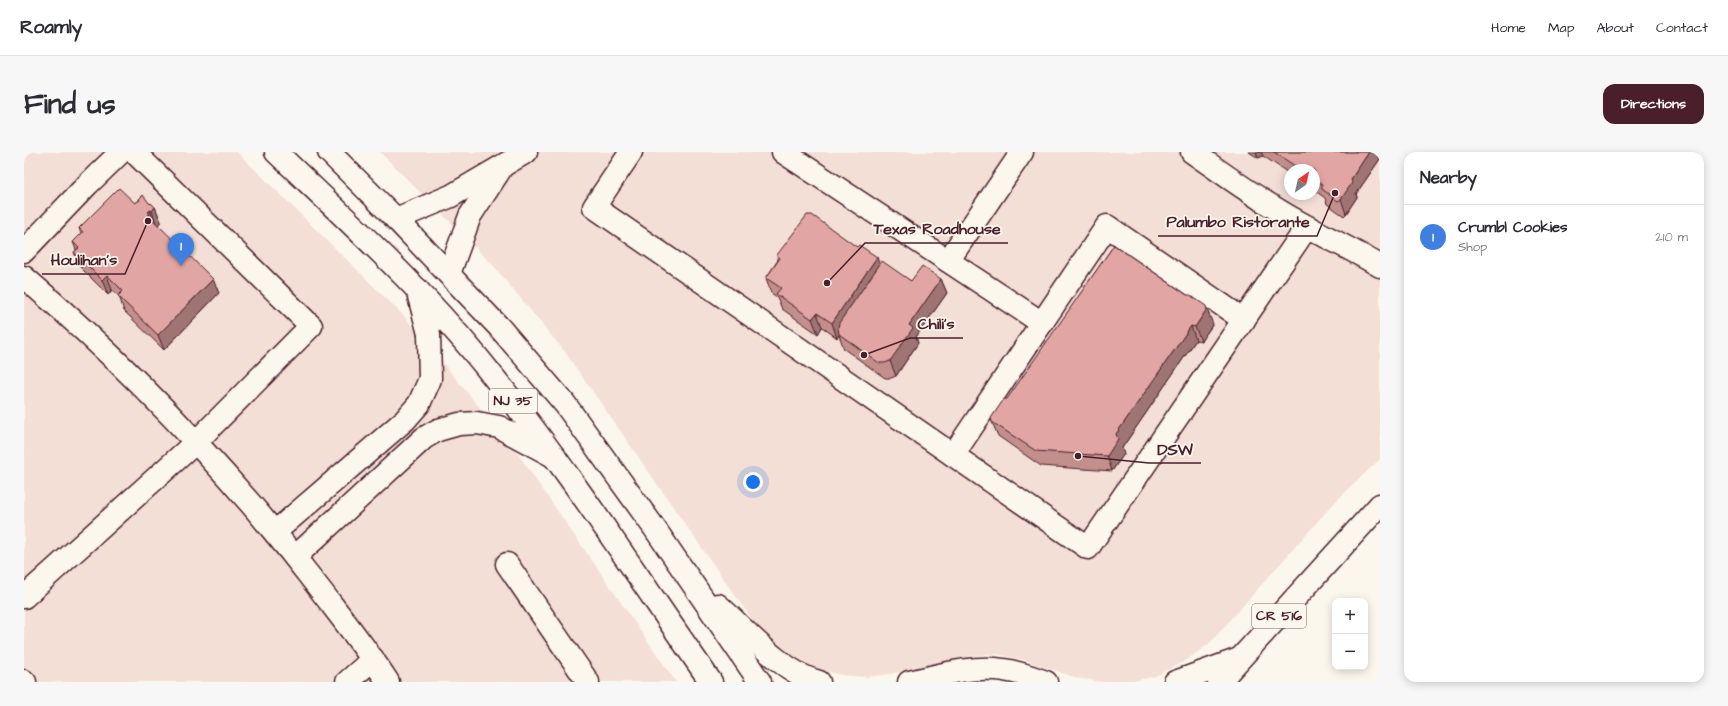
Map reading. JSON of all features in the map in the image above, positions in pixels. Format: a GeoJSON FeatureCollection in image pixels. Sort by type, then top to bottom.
{"type":"FeatureCollection","features":[{"type":"Feature","properties":{"kind":"main road"},"geometry":{"type":"LineString","coordinates":[[24,251],[121,152]]}},
{"type":"Feature","properties":{"kind":"main road"},"geometry":{"type":"LineString","coordinates":[[24,597],[196,442],[311,326],[134,152]]}},
{"type":"Feature","properties":{"kind":"main road","name":"NJ 35"},"geometry":{"type":"LineString","coordinates":[[276,152],[417,289],[488,369],[555,457],[711,682]]}},
{"type":"Feature","properties":{"kind":"main road","name":"NJ 35"},"geometry":{"type":"LineString","coordinates":[[329,152],[396,219],[499,327],[565,404],[653,526],[760,682]]}},
{"type":"Feature","properties":{"kind":"main road"},"geometry":{"type":"LineString","coordinates":[[396,219],[451,196],[526,152]]}},
{"type":"Feature","properties":{"kind":"main road"},"geometry":{"type":"LineString","coordinates":[[631,152],[594,207],[1088,548],[1307,227]]}},
{"type":"Feature","properties":{"kind":"main road"},"geometry":{"type":"LineString","coordinates":[[783,152],[1042,322]]}},
{"type":"Feature","properties":{"kind":"main road"},"geometry":{"type":"LineString","coordinates":[[948,261],[1022,152]]}},
{"type":"Feature","properties":{"kind":"main road"},"geometry":{"type":"LineString","coordinates":[[1192,152],[1270,205],[1307,227],[1352,249],[1380,266]]}},
{"type":"Feature","properties":{"kind":"main road"},"geometry":{"type":"LineString","coordinates":[[449,274],[470,216],[502,167]]}},
{"type":"Feature","properties":{"kind":"main road"},"geometry":{"type":"LineString","coordinates":[[952,455],[1107,226],[1244,320]]}},
{"type":"Feature","properties":{"kind":"main road"},"geometry":{"type":"LineString","coordinates":[[24,277],[108,351],[196,442],[276,532],[373,659],[388,682]]}},
{"type":"Feature","properties":{"kind":"main road"},"geometry":{"type":"LineString","coordinates":[[276,532],[405,420],[419,404],[430,379],[429,334],[417,289]]}},
{"type":"Feature","properties":{"kind":"main road"},"geometry":{"type":"LineString","coordinates":[[295,557],[424,438],[438,430],[477,423],[499,427],[555,457]]}},
{"type":"Feature","properties":{"kind":"main road","name":"CR 516"},"geometry":{"type":"LineString","coordinates":[[1219,682],[1380,504]]}},
{"type":"Feature","properties":{"kind":"main road"},"geometry":{"type":"LineString","coordinates":[[653,526],[716,603],[778,661],[790,669],[820,682]]}},
{"type":"Feature","properties":{"kind":"main road"},"geometry":{"type":"LineString","coordinates":[[507,564],[588,682]]}},
{"type":"Feature","properties":{"kind":"main road"},"geometry":{"type":"LineString","coordinates":[[347,682],[373,659]]}},
{"type":"Feature","properties":{"kind":"main road"},"geometry":{"type":"LineString","coordinates":[[1174,682],[1239,659]]}},
{"type":"Feature","properties":{"kind":"main road"},"geometry":{"type":"LineString","coordinates":[[909,682],[961,670],[989,668],[1021,673],[1046,682]]}},
{"type":"Feature","properties":{"kind":"shaded area"},"geometry":{"type":"Polygon","coordinates":[[[24,152],[237,152],[404,316],[518,454],[676,682],[24,682],[24,152]]]}},
{"type":"Feature","properties":{"kind":"shaded area"},"geometry":{"type":"Polygon","coordinates":[[[380,152],[1380,152],[1380,459],[1333,504],[1210,643],[1184,662],[1153,677],[1127,682],[1101,682],[1077,678],[1024,660],[996,654],[969,656],[890,674],[867,677],[841,675],[814,668],[788,655],[764,635],[741,604],[565,352],[492,264],[380,152]]]}},
{"type":"Feature","properties":{"kind":"building"},"geometry":{"type":"Polygon","coordinates":[[[1274,152],[1369,152],[1351,179],[1352,183],[1338,201],[1322,189],[1322,184],[1320,183],[1320,164],[1292,164],[1274,152]]]}},
{"type":"Feature","properties":{"kind":"building"},"geometry":{"type":"Polygon","coordinates":[[[119,188],[135,203],[140,200],[139,199],[143,195],[150,204],[151,203],[155,207],[152,211],[150,210],[148,212],[150,214],[148,215],[213,279],[158,335],[118,296],[123,291],[107,275],[102,280],[74,252],[79,248],[73,242],[83,232],[79,228],[119,188]]]}},
{"type":"Feature","properties":{"kind":"building"},"geometry":{"type":"Polygon","coordinates":[[[807,215],[812,215],[857,247],[859,245],[877,257],[832,323],[817,313],[812,319],[776,294],[781,288],[766,278],[780,258],[777,255],[807,215]]]}},
{"type":"Feature","properties":{"kind":"building"},"geometry":{"type":"Polygon","coordinates":[[[1114,245],[1187,295],[1190,295],[1206,306],[1207,309],[1195,327],[1191,326],[1116,434],[1118,439],[1107,456],[1036,451],[992,422],[991,418],[1004,399],[1007,399],[1114,245]]]}},
{"type":"Feature","properties":{"kind":"building"},"geometry":{"type":"Polygon","coordinates":[[[882,261],[911,281],[922,266],[941,279],[909,325],[913,328],[890,361],[879,363],[839,334],[838,328],[839,323],[882,261]]]}},
{"type":"Feature","properties":{"kind":"place","name":"Palumbo Ristorante"},"geometry":{"type":"Point","coordinates":[1335,193]}},
{"type":"Feature","properties":{"kind":"place","name":"Houlihan's"},"geometry":{"type":"Point","coordinates":[148,221]}},
{"type":"Feature","properties":{"kind":"place","name":"Crumbl Cookies"},"geometry":{"type":"Point","coordinates":[181,266]}},
{"type":"Feature","properties":{"kind":"place","name":"Texas Roadhouse"},"geometry":{"type":"Point","coordinates":[827,283]}},
{"type":"Feature","properties":{"kind":"place","name":"Chili's"},"geometry":{"type":"Point","coordinates":[864,355]}},
{"type":"Feature","properties":{"kind":"place","name":"DSW"},"geometry":{"type":"Point","coordinates":[1078,456]}}]}
